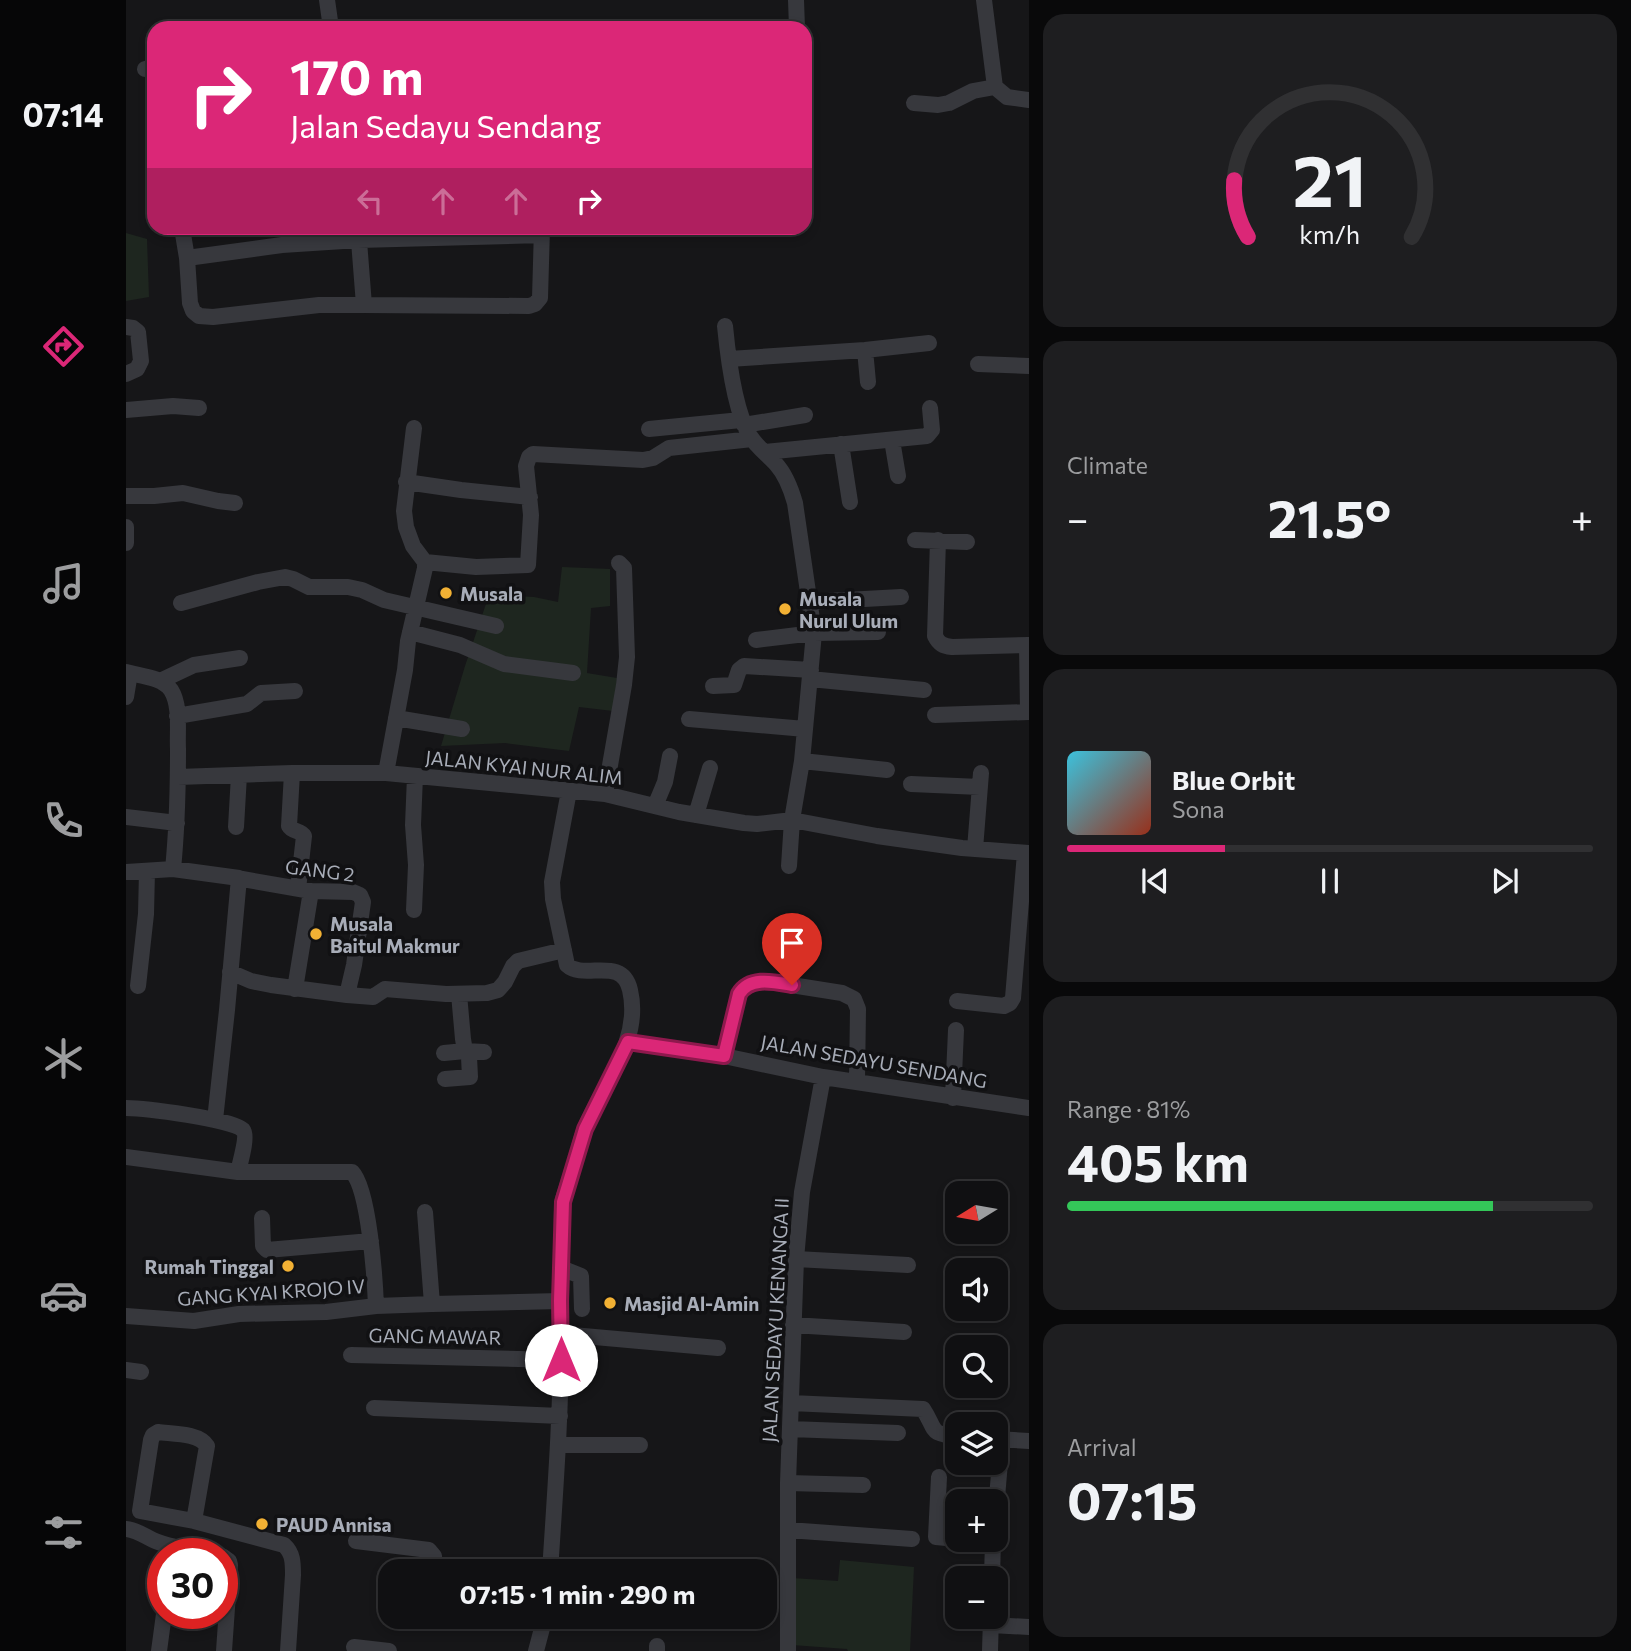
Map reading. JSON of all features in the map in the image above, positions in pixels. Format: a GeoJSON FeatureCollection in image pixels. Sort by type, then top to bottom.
{"type":"FeatureCollection","features":[{"type":"Feature","properties":{"kind":"street"},"geometry":{"type":"LineString","coordinates":[[327,0],[330,21]]}},
{"type":"Feature","properties":{"kind":"street"},"geometry":{"type":"LineString","coordinates":[[796,0],[797,21]]}},
{"type":"Feature","properties":{"kind":"street"},"geometry":{"type":"LineString","coordinates":[[984,0],[995,87],[1007,97],[1029,100]]}},
{"type":"Feature","properties":{"kind":"street"},"geometry":{"type":"LineString","coordinates":[[914,103],[937,105],[956,100],[973,91],[995,87]]}},
{"type":"Feature","properties":{"kind":"street"},"geometry":{"type":"LineString","coordinates":[[183,235],[190,303],[199,316],[213,317],[318,305],[529,306],[540,298],[542,235]]}},
{"type":"Feature","properties":{"kind":"street"},"geometry":{"type":"LineString","coordinates":[[187,257],[352,235]]}},
{"type":"Feature","properties":{"kind":"street"},"geometry":{"type":"LineString","coordinates":[[359,235],[364,305]]}},
{"type":"Feature","properties":{"kind":"street"},"geometry":{"type":"LineString","coordinates":[[725,326],[729,359],[746,428],[779,466],[790,485],[814,633],[789,866]]}},
{"type":"Feature","properties":{"kind":"street"},"geometry":{"type":"LineString","coordinates":[[126,327],[138,332],[141,362],[137,369],[126,374]]}},
{"type":"Feature","properties":{"kind":"street"},"geometry":{"type":"LineString","coordinates":[[729,359],[929,343]]}},
{"type":"Feature","properties":{"kind":"street"},"geometry":{"type":"LineString","coordinates":[[865,350],[868,382]]}},
{"type":"Feature","properties":{"kind":"street"},"geometry":{"type":"LineString","coordinates":[[978,364],[1029,366]]}},
{"type":"Feature","properties":{"kind":"street"},"geometry":{"type":"LineString","coordinates":[[126,410],[173,406],[199,408]]}},
{"type":"Feature","properties":{"kind":"street"},"geometry":{"type":"LineString","coordinates":[[765,452],[923,436],[932,430],[930,408]]}},
{"type":"Feature","properties":{"kind":"street"},"geometry":{"type":"LineString","coordinates":[[425,562],[476,567],[528,565],[531,515],[526,466],[533,454],[643,460],[653,458],[669,448],[805,415]]}},
{"type":"Feature","properties":{"kind":"street"},"geometry":{"type":"LineString","coordinates":[[386,773],[425,562],[413,546],[406,527],[404,500],[414,428]]}},
{"type":"Feature","properties":{"kind":"street"},"geometry":{"type":"LineString","coordinates":[[649,429],[746,428]]}},
{"type":"Feature","properties":{"kind":"street"},"geometry":{"type":"LineString","coordinates":[[892,440],[898,476]]}},
{"type":"Feature","properties":{"kind":"street"},"geometry":{"type":"LineString","coordinates":[[841,444],[850,502]]}},
{"type":"Feature","properties":{"kind":"street"},"geometry":{"type":"LineString","coordinates":[[406,482],[461,491],[530,497]]}},
{"type":"Feature","properties":{"kind":"street"},"geometry":{"type":"LineString","coordinates":[[126,496],[183,493],[234,503]]}},
{"type":"Feature","properties":{"kind":"street"},"geometry":{"type":"LineString","coordinates":[[126,527],[126,543]]}},
{"type":"Feature","properties":{"kind":"street"},"geometry":{"type":"LineString","coordinates":[[915,540],[967,542]]}},
{"type":"Feature","properties":{"kind":"street"},"geometry":{"type":"LineString","coordinates":[[935,715],[1028,712],[1028,645],[952,647],[939,643],[935,636],[938,540]]}},
{"type":"Feature","properties":{"kind":"street"},"geometry":{"type":"LineString","coordinates":[[605,794],[627,657],[624,568],[618,563]]}},
{"type":"Feature","properties":{"kind":"street"},"geometry":{"type":"LineString","coordinates":[[181,603],[225,589],[285,578],[309,587],[348,587],[362,590],[384,600],[496,626]]}},
{"type":"Feature","properties":{"kind":"street"},"geometry":{"type":"LineString","coordinates":[[809,602],[901,597]]}},
{"type":"Feature","properties":{"kind":"street"},"geometry":{"type":"LineString","coordinates":[[410,632],[460,645],[504,664],[573,673]]}},
{"type":"Feature","properties":{"kind":"street"},"geometry":{"type":"LineString","coordinates":[[756,640],[814,633],[878,632]]}},
{"type":"Feature","properties":{"kind":"street"},"geometry":{"type":"LineString","coordinates":[[160,681],[194,665],[240,658]]}},
{"type":"Feature","properties":{"kind":"street"},"geometry":{"type":"LineString","coordinates":[[713,686],[734,685],[739,670],[744,666],[924,690]]}},
{"type":"Feature","properties":{"kind":"street"},"geometry":{"type":"LineString","coordinates":[[126,697],[128,673],[160,681],[172,692],[177,716],[178,777],[173,869]]}},
{"type":"Feature","properties":{"kind":"street"},"geometry":{"type":"LineString","coordinates":[[177,716],[247,704],[261,693],[295,691]]}},
{"type":"Feature","properties":{"kind":"street"},"geometry":{"type":"LineString","coordinates":[[396,718],[462,729]]}},
{"type":"Feature","properties":{"kind":"street"},"geometry":{"type":"LineString","coordinates":[[690,719],[805,729]]}},
{"type":"Feature","properties":{"kind":"street"},"geometry":{"type":"LineString","coordinates":[[655,806],[665,782],[670,756]]}},
{"type":"Feature","properties":{"kind":"street"},"geometry":{"type":"LineString","coordinates":[[802,761],[887,770]]}},
{"type":"Feature","properties":{"kind":"street"},"geometry":{"type":"LineString","coordinates":[[696,815],[710,768]]}},
{"type":"Feature","properties":{"kind":"street"},"geometry":{"type":"LineString","coordinates":[[292,773],[289,826],[304,836],[304,890],[295,989]]}},
{"type":"Feature","properties":{"kind":"street","name":"JALAN KYAI NUR ALIM"},"geometry":{"type":"LineString","coordinates":[[178,777],[386,773],[605,794],[696,815],[757,824],[792,820],[877,836],[1027,853]]}},
{"type":"Feature","properties":{"kind":"street"},"geometry":{"type":"LineString","coordinates":[[236,827],[239,775]]}},
{"type":"Feature","properties":{"kind":"street"},"geometry":{"type":"LineString","coordinates":[[414,910],[415,776]]}},
{"type":"Feature","properties":{"kind":"street"},"geometry":{"type":"LineString","coordinates":[[911,785],[980,780],[975,849]]}},
{"type":"Feature","properties":{"kind":"street"},"geometry":{"type":"LineString","coordinates":[[551,1559],[560,1416],[563,1202],[585,1129],[628,1042],[632,1007],[628,982],[623,975],[569,968],[553,899],[552,882],[569,791]]}},
{"type":"Feature","properties":{"kind":"street"},"geometry":{"type":"LineString","coordinates":[[126,817],[177,823]]}},
{"type":"Feature","properties":{"kind":"street"},"geometry":{"type":"LineString","coordinates":[[957,1001],[1003,1006],[1013,998],[1027,853]]}},
{"type":"Feature","properties":{"kind":"street","name":"GANG 2"},"geometry":{"type":"LineString","coordinates":[[126,872],[173,869],[304,890],[353,892],[360,895],[362,898],[354,965],[347,995]]}},
{"type":"Feature","properties":{"kind":"street"},"geometry":{"type":"LineString","coordinates":[[138,986],[146,914],[147,872]]}},
{"type":"Feature","properties":{"kind":"street"},"geometry":{"type":"LineString","coordinates":[[215,1120],[239,878]]}},
{"type":"Feature","properties":{"kind":"street"},"geometry":{"type":"LineString","coordinates":[[230,972],[251,981],[347,995],[373,997],[384,989],[446,994],[487,993],[498,990],[518,961],[564,950]]}},
{"type":"Feature","properties":{"kind":"street"},"geometry":{"type":"LineString","coordinates":[[724,1056],[739,994],[743,988],[766,981],[842,993],[854,999],[858,1009],[857,1081]]}},
{"type":"Feature","properties":{"kind":"street"},"geometry":{"type":"LineString","coordinates":[[445,1079],[471,1076],[463,1039],[459,994]]}},
{"type":"Feature","properties":{"kind":"street"},"geometry":{"type":"LineString","coordinates":[[953,1098],[956,1030]]}},
{"type":"Feature","properties":{"kind":"street","name":"JALAN SEDAYU SENDANG"},"geometry":{"type":"LineString","coordinates":[[628,1042],[724,1056],[823,1077],[1029,1108]]}},
{"type":"Feature","properties":{"kind":"street"},"geometry":{"type":"LineString","coordinates":[[444,1053],[484,1052]]}},
{"type":"Feature","properties":{"kind":"street","name":"JALAN SEDAYU KENANGA II"},"geometry":{"type":"LineString","coordinates":[[788,1651],[788,1483],[796,1259],[800,1205],[823,1077]]}},
{"type":"Feature","properties":{"kind":"street"},"geometry":{"type":"LineString","coordinates":[[126,1108],[215,1120],[240,1128],[244,1133],[244,1141],[238,1172]]}},
{"type":"Feature","properties":{"kind":"street"},"geometry":{"type":"LineString","coordinates":[[126,1157],[238,1172],[352,1172],[357,1176],[362,1193],[371,1241],[376,1307]]}},
{"type":"Feature","properties":{"kind":"street"},"geometry":{"type":"LineString","coordinates":[[425,1212],[432,1304]]}},
{"type":"Feature","properties":{"kind":"street"},"geometry":{"type":"LineString","coordinates":[[262,1218],[263,1246],[267,1250],[371,1241]]}},
{"type":"Feature","properties":{"kind":"street"},"geometry":{"type":"LineString","coordinates":[[796,1259],[908,1265]]}},
{"type":"Feature","properties":{"kind":"street"},"geometry":{"type":"LineString","coordinates":[[561,1268],[581,1276],[582,1309]]}},
{"type":"Feature","properties":{"kind":"street","name":"GANG KYAI KROJO IV"},"geometry":{"type":"LineString","coordinates":[[126,1316],[194,1321],[239,1314],[326,1312],[432,1304],[560,1301]]}},
{"type":"Feature","properties":{"kind":"street"},"geometry":{"type":"LineString","coordinates":[[793,1325],[904,1332]]}},
{"type":"Feature","properties":{"kind":"street"},"geometry":{"type":"LineString","coordinates":[[561,1334],[718,1348]]}},
{"type":"Feature","properties":{"kind":"street","name":"GANG MAWAR"},"geometry":{"type":"LineString","coordinates":[[351,1355],[561,1360]]}},
{"type":"Feature","properties":{"kind":"street"},"geometry":{"type":"LineString","coordinates":[[791,1403],[923,1409],[932,1429],[945,1435]]}},
{"type":"Feature","properties":{"kind":"street"},"geometry":{"type":"LineString","coordinates":[[373,1408],[560,1416]]}},
{"type":"Feature","properties":{"kind":"street"},"geometry":{"type":"LineString","coordinates":[[790,1429],[898,1433]]}},
{"type":"Feature","properties":{"kind":"street"},"geometry":{"type":"LineString","coordinates":[[194,1521],[206,1443],[200,1438],[158,1432],[151,1440],[140,1510],[284,1545],[293,1562],[288,1651]]}},
{"type":"Feature","properties":{"kind":"street"},"geometry":{"type":"LineString","coordinates":[[1008,1439],[1029,1440]]}},
{"type":"Feature","properties":{"kind":"street"},"geometry":{"type":"LineString","coordinates":[[559,1445],[640,1445]]}},
{"type":"Feature","properties":{"kind":"street"},"geometry":{"type":"LineString","coordinates":[[939,1477],[936,1537],[945,1538]]}},
{"type":"Feature","properties":{"kind":"street"},"geometry":{"type":"LineString","coordinates":[[788,1483],[863,1485]]}},
{"type":"Feature","properties":{"kind":"street"},"geometry":{"type":"LineString","coordinates":[[172,1538],[175,1518]]}},
{"type":"Feature","properties":{"kind":"street"},"geometry":{"type":"LineString","coordinates":[[126,1529],[134,1530],[148,1538]]}},
{"type":"Feature","properties":{"kind":"street"},"geometry":{"type":"LineString","coordinates":[[788,1530],[912,1539]]}},
{"type":"Feature","properties":{"kind":"street"},"geometry":{"type":"LineString","coordinates":[[356,1541],[429,1550],[434,1559]]}},
{"type":"Feature","properties":{"kind":"street"},"geometry":{"type":"LineString","coordinates":[[1008,1624],[1029,1627]]}},
{"type":"Feature","properties":{"kind":"street"},"geometry":{"type":"LineString","coordinates":[[159,1651],[162,1629]]}},
{"type":"Feature","properties":{"kind":"street"},"geometry":{"type":"LineString","coordinates":[[223,1651],[225,1629]]}},
{"type":"Feature","properties":{"kind":"street"},"geometry":{"type":"LineString","coordinates":[[536,1651],[542,1629]]}},
{"type":"Feature","properties":{"kind":"street"},"geometry":{"type":"LineString","coordinates":[[990,1651],[991,1629]]}},
{"type":"Feature","properties":{"kind":"street"},"geometry":{"type":"LineString","coordinates":[[354,1647],[389,1651]]}},
{"type":"Feature","properties":{"kind":"shaded area"},"geometry":{"type":"Polygon","coordinates":[[[126,233],[147,239],[149,297],[126,301],[126,233]]]}},
{"type":"Feature","properties":{"kind":"shaded area"},"geometry":{"type":"Polygon","coordinates":[[[562,567],[610,569],[610,606],[591,608],[587,673],[617,678],[613,711],[579,707],[569,751],[505,743],[441,746],[489,595],[534,597],[558,602],[562,567]]]}},
{"type":"Feature","properties":{"kind":"shaded area"},"geometry":{"type":"Polygon","coordinates":[[[840,1560],[914,1567],[910,1651],[848,1651],[792,1645],[792,1578],[838,1581],[840,1560]]]}},
{"type":"Feature","properties":{"kind":"place","name":"Musala"},"geometry":{"type":"Point","coordinates":[446,593]}},
{"type":"Feature","properties":{"kind":"place","name":"Musala Nurul Ulum"},"geometry":{"type":"Point","coordinates":[785,609]}},
{"type":"Feature","properties":{"kind":"place","name":"Musala Baitul Makmur"},"geometry":{"type":"Point","coordinates":[316,934]}},
{"type":"Feature","properties":{"kind":"place","name":"Rumah Tinggal"},"geometry":{"type":"Point","coordinates":[288,1266]}},
{"type":"Feature","properties":{"kind":"place","name":"Masjid Al-Amin"},"geometry":{"type":"Point","coordinates":[610,1303]}},
{"type":"Feature","properties":{"kind":"place","name":"PAUD Annisa"},"geometry":{"type":"Point","coordinates":[262,1524]}},
{"type":"Feature","properties":{"kind":"route"},"geometry":{"type":"LineString","coordinates":[[561,1360],[563,1202],[585,1129],[628,1042],[724,1056],[739,994],[743,988],[766,981],[792,985]]}}]}
